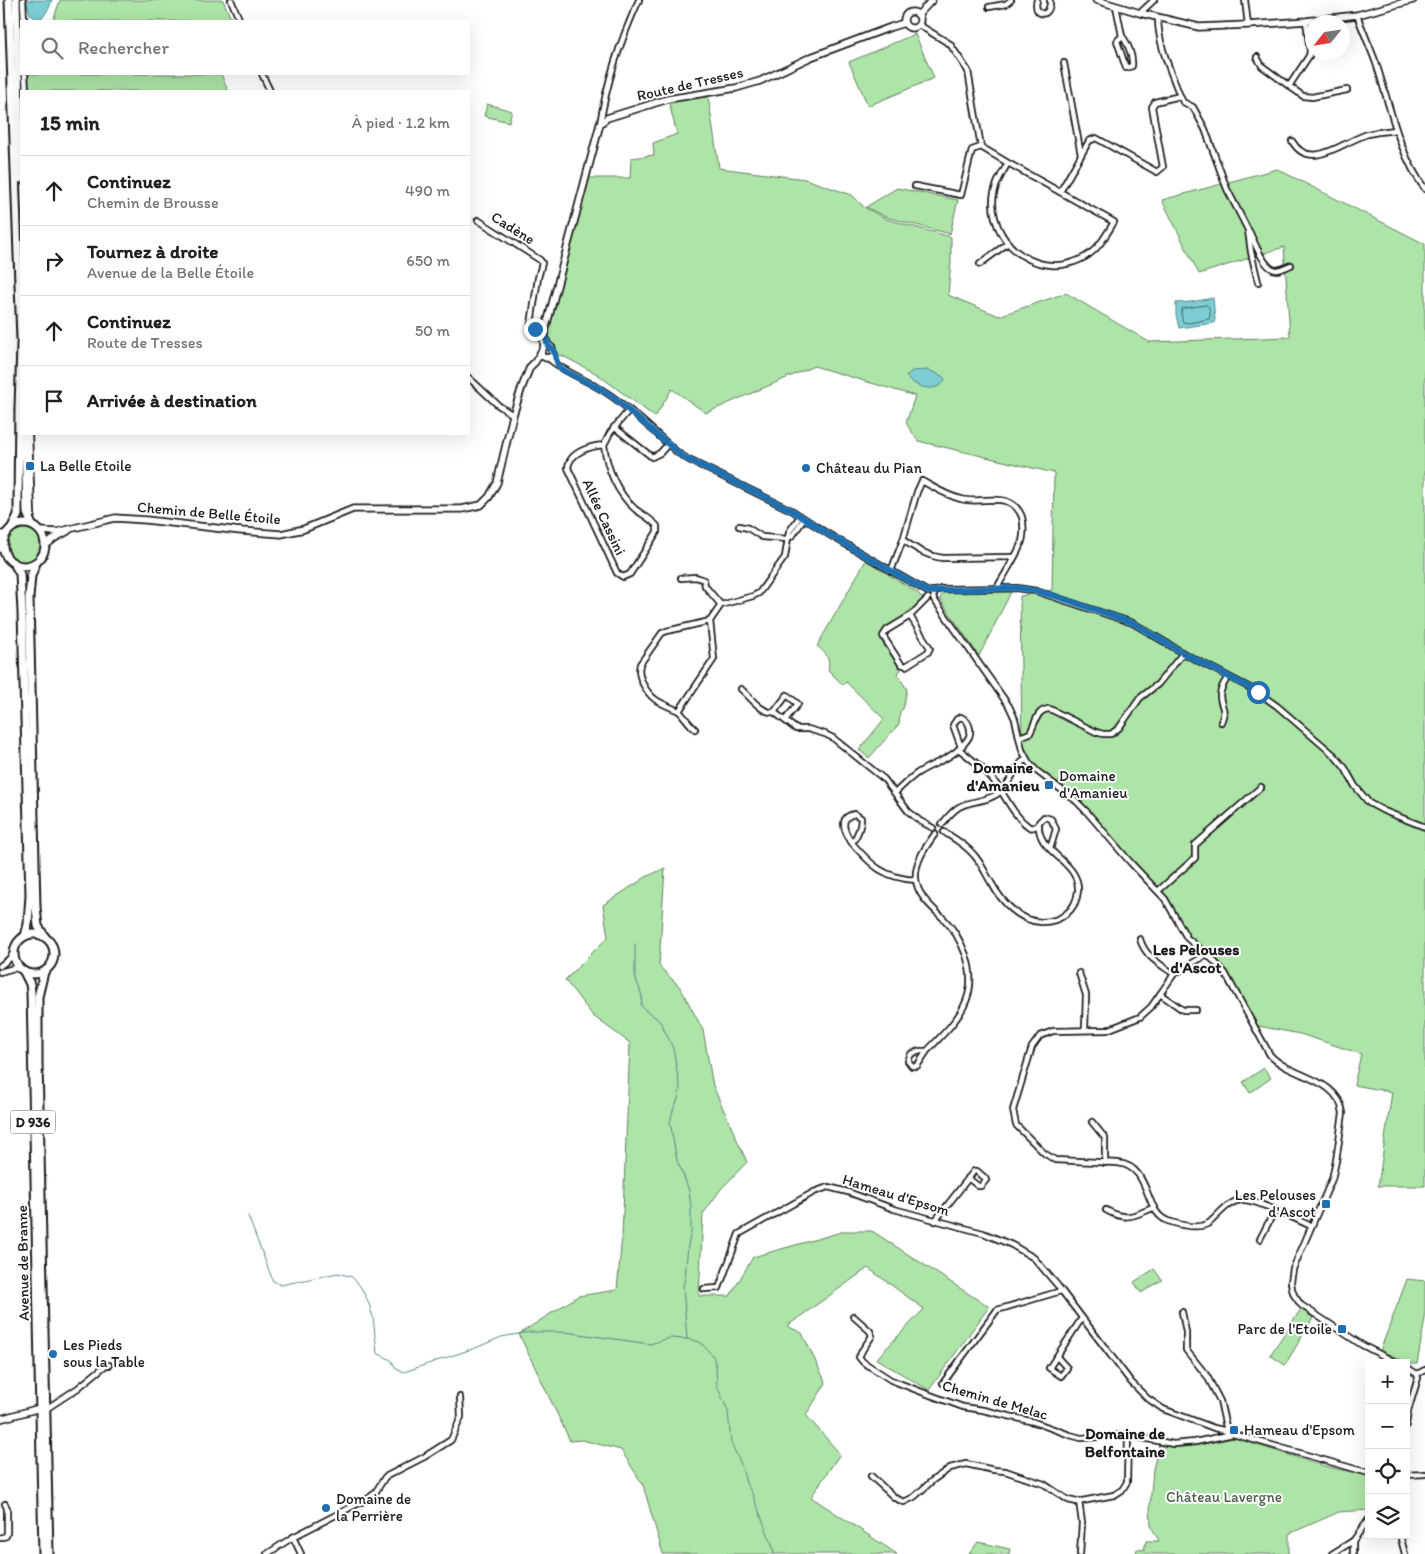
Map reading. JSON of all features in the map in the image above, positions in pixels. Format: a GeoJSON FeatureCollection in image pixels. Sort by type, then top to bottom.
{"type":"FeatureCollection","features":[{"type":"Feature","properties":{"kind":"main road"},"geometry":{"type":"LineString","coordinates":[[9,0],[20,312]]}},
{"type":"Feature","properties":{"kind":"main road"},"geometry":{"type":"LineString","coordinates":[[16,0],[20,143]]}},
{"type":"Feature","properties":{"kind":"main road"},"geometry":{"type":"LineString","coordinates":[[12,527],[18,515],[20,376]]}},
{"type":"Feature","properties":{"kind":"main road"},"geometry":{"type":"LineString","coordinates":[[25,435],[27,513],[32,525],[43,536],[45,546],[31,576],[29,598],[37,918],[39,930],[45,937],[51,944],[54,954],[51,965],[44,972],[35,974],[23,971],[16,963],[14,952],[18,942],[25,936],[36,934],[45,937]]}},
{"type":"Feature","properties":{"kind":"main road"},"geometry":{"type":"LineString","coordinates":[[25,936],[28,924],[30,895],[20,574],[2,550],[3,534],[12,527],[22,524],[32,525]]}},
{"type":"Feature","properties":{"kind":"main road"},"geometry":{"type":"LineString","coordinates":[[14,564],[25,566],[36,563]]}},
{"type":"Feature","properties":{"kind":"main road","name":"Avenue de Branne"},"geometry":{"type":"LineString","coordinates":[[23,971],[30,984],[48,1554]]}},
{"type":"Feature","properties":{"kind":"main road","name":"Avenue de Branne"},"geometry":{"type":"LineString","coordinates":[[43,1554],[43,1408],[37,1014],[38,997],[44,972]]}},
{"type":"Feature","properties":{"kind":"street"},"geometry":{"type":"LineString","coordinates":[[23,0],[24,20]]}},
{"type":"Feature","properties":{"kind":"street"},"geometry":{"type":"LineString","coordinates":[[231,0],[240,20]]}},
{"type":"Feature","properties":{"kind":"street"},"geometry":{"type":"LineString","coordinates":[[639,0],[625,31],[603,103],[600,124],[541,355],[563,370],[607,393],[688,460],[780,505],[931,595],[1009,706],[1026,759],[1038,772],[1086,811],[1158,891],[1171,908],[1185,935],[1217,964],[1227,977],[1270,1055],[1279,1063],[1335,1094],[1341,1105],[1343,1121],[1335,1171],[1298,1256],[1291,1276],[1291,1282],[1294,1295],[1301,1305],[1369,1350],[1388,1359]]}},
{"type":"Feature","properties":{"kind":"street"},"geometry":{"type":"LineString","coordinates":[[918,15],[932,0]]}},
{"type":"Feature","properties":{"kind":"street"},"geometry":{"type":"LineString","coordinates":[[990,7],[1006,4],[1011,0]]}},
{"type":"Feature","properties":{"kind":"street"},"geometry":{"type":"LineString","coordinates":[[1037,0],[1035,6],[1040,13],[1049,11],[1051,8],[1050,0]]}},
{"type":"Feature","properties":{"kind":"street"},"geometry":{"type":"LineString","coordinates":[[1096,0],[1140,14],[1199,27],[1248,26],[1305,21]]}},
{"type":"Feature","properties":{"kind":"street"},"geometry":{"type":"LineString","coordinates":[[1140,14],[1154,0]]}},
{"type":"Feature","properties":{"kind":"street"},"geometry":{"type":"LineString","coordinates":[[1245,0],[1248,26]]}},
{"type":"Feature","properties":{"kind":"street"},"geometry":{"type":"LineString","coordinates":[[1350,16],[1413,0]]}},
{"type":"Feature","properties":{"kind":"street"},"geometry":{"type":"LineString","coordinates":[[1116,6],[1122,36],[1126,40],[1132,62],[1132,66],[1126,68],[1117,41],[1122,36]]}},
{"type":"Feature","properties":{"kind":"street"},"geometry":{"type":"LineString","coordinates":[[913,12],[918,15],[919,25],[915,28],[910,28],[904,23],[904,18],[913,12]]}},
{"type":"Feature","properties":{"kind":"street"},"geometry":{"type":"LineString","coordinates":[[1357,15],[1375,61],[1396,130],[1416,177],[1425,189]]}},
{"type":"Feature","properties":{"kind":"street"},"geometry":{"type":"LineString","coordinates":[[1158,18],[1162,44],[1180,96],[1183,102],[1193,107],[1205,129],[1226,189],[1264,261],[1270,268],[1275,270],[1291,265]]}},
{"type":"Feature","properties":{"kind":"street","name":"Route de Tresses"},"geometry":{"type":"LineString","coordinates":[[600,124],[607,118],[668,99],[736,88],[760,81],[811,57],[891,26],[904,23]]}},
{"type":"Feature","properties":{"kind":"street"},"geometry":{"type":"LineString","coordinates":[[919,25],[950,44],[968,71],[981,147]]}},
{"type":"Feature","properties":{"kind":"street"},"geometry":{"type":"LineString","coordinates":[[1258,57],[1262,66],[1303,96],[1312,97],[1347,90]]}},
{"type":"Feature","properties":{"kind":"street"},"geometry":{"type":"LineString","coordinates":[[1289,86],[1306,60]]}},
{"type":"Feature","properties":{"kind":"street"},"geometry":{"type":"LineString","coordinates":[[1064,62],[1081,155]]}},
{"type":"Feature","properties":{"kind":"street"},"geometry":{"type":"LineString","coordinates":[[25,75],[26,90]]}},
{"type":"Feature","properties":{"kind":"street"},"geometry":{"type":"LineString","coordinates":[[262,75],[270,90]]}},
{"type":"Feature","properties":{"kind":"street"},"geometry":{"type":"LineString","coordinates":[[1060,192],[1089,140],[1096,138],[1157,172],[1163,167],[1152,107],[1156,102],[1180,96]]}},
{"type":"Feature","properties":{"kind":"street"},"geometry":{"type":"LineString","coordinates":[[1292,140],[1296,149],[1312,155],[1328,153],[1354,139],[1369,134],[1396,130]]}},
{"type":"Feature","properties":{"kind":"street"},"geometry":{"type":"LineString","coordinates":[[915,186],[961,195],[972,150],[981,147],[1114,222],[1100,244],[1086,257],[1068,264],[1046,265],[1030,260],[1014,250],[1001,235],[994,217],[993,200],[996,185],[1008,163]]}},
{"type":"Feature","properties":{"kind":"street","name":"Cadène"},"geometry":{"type":"LineString","coordinates":[[478,220],[542,263],[531,324],[535,329],[545,334]]}},
{"type":"Feature","properties":{"kind":"street"},"geometry":{"type":"LineString","coordinates":[[1248,230],[1258,282]]}},
{"type":"Feature","properties":{"kind":"street"},"geometry":{"type":"LineString","coordinates":[[980,264],[1008,243]]}},
{"type":"Feature","properties":{"kind":"street"},"geometry":{"type":"LineString","coordinates":[[544,348],[552,348],[558,365]]}},
{"type":"Feature","properties":{"kind":"street","name":"Chemin de Belle Étoile"},"geometry":{"type":"LineString","coordinates":[[40,531],[53,532],[115,518],[281,534],[304,529],[353,509],[462,509],[481,505],[489,497],[497,483],[513,415],[522,387],[530,367],[544,348]]}},
{"type":"Feature","properties":{"kind":"street"},"geometry":{"type":"LineString","coordinates":[[535,362],[551,357],[553,354]]}},
{"type":"Feature","properties":{"kind":"street"},"geometry":{"type":"LineString","coordinates":[[470,379],[498,405],[513,415]]}},
{"type":"Feature","properties":{"kind":"street"},"geometry":{"type":"LineString","coordinates":[[604,445],[614,427],[629,410]]}},
{"type":"Feature","properties":{"kind":"street"},"geometry":{"type":"LineString","coordinates":[[614,427],[652,457],[660,453],[668,444]]}},
{"type":"Feature","properties":{"kind":"street"},"geometry":{"type":"LineString","coordinates":[[29,435],[32,515]]}},
{"type":"Feature","properties":{"kind":"street","name":"Allée Cassini"},"geometry":{"type":"LineString","coordinates":[[604,445],[608,464],[618,488],[634,508],[657,526],[657,532],[634,567],[627,576],[623,577],[617,573],[568,468],[568,463],[576,453],[604,445]]}},
{"type":"Feature","properties":{"kind":"street"},"geometry":{"type":"LineString","coordinates":[[891,571],[922,480],[950,496],[972,501],[999,499],[1012,503],[1020,512],[1023,521],[1022,543],[997,588]]}},
{"type":"Feature","properties":{"kind":"street"},"geometry":{"type":"LineString","coordinates":[[679,711],[714,659],[710,621],[721,604],[759,593],[786,554],[789,532],[802,518]]}},
{"type":"Feature","properties":{"kind":"street"},"geometry":{"type":"LineString","coordinates":[[739,526],[748,528],[762,537],[787,539]]}},
{"type":"Feature","properties":{"kind":"street","name":"Chemin de Belle Étoile"},"geometry":{"type":"LineString","coordinates":[[45,546],[55,538],[76,527]]}},
{"type":"Feature","properties":{"kind":"street"},"geometry":{"type":"LineString","coordinates":[[903,540],[925,554],[934,557],[1014,557]]}},
{"type":"Feature","properties":{"kind":"street"},"geometry":{"type":"LineString","coordinates":[[681,578],[696,577],[704,580],[705,586],[721,604]]}},
{"type":"Feature","properties":{"kind":"street"},"geometry":{"type":"LineString","coordinates":[[910,616],[930,648],[928,652],[906,666],[901,664],[883,636],[887,630],[910,616],[931,595],[941,590],[1017,588],[1036,591],[1133,623],[1183,653],[1256,691],[1277,706],[1334,756],[1345,768],[1368,803],[1425,827]]}},
{"type":"Feature","properties":{"kind":"street"},"geometry":{"type":"LineString","coordinates":[[694,729],[679,711],[650,696],[639,675],[640,664],[662,633],[710,621]]}},
{"type":"Feature","properties":{"kind":"street"},"geometry":{"type":"LineString","coordinates":[[1019,737],[1030,733],[1038,714],[1045,709],[1050,709],[1096,732],[1111,734],[1118,728],[1140,698],[1158,684],[1183,653]]}},
{"type":"Feature","properties":{"kind":"street"},"geometry":{"type":"LineString","coordinates":[[1221,722],[1225,713],[1220,696],[1222,686],[1228,677]]}},
{"type":"Feature","properties":{"kind":"street"},"geometry":{"type":"LineString","coordinates":[[741,689],[761,707],[774,712],[796,729],[808,729],[825,734],[872,767],[884,779],[908,811],[932,828],[935,834]]}},
{"type":"Feature","properties":{"kind":"street"},"geometry":{"type":"LineString","coordinates":[[774,712],[787,695],[798,704],[785,720]]}},
{"type":"Feature","properties":{"kind":"street"},"geometry":{"type":"LineString","coordinates":[[895,793],[917,774],[938,764],[960,748],[968,740],[970,734],[967,721],[961,717],[953,725],[960,748],[987,773],[1015,813],[1028,827],[1038,826]]}},
{"type":"Feature","properties":{"kind":"street"},"geometry":{"type":"LineString","coordinates":[[942,824],[959,808],[992,798],[1001,792],[1009,784],[1017,766],[1026,759]]}},
{"type":"Feature","properties":{"kind":"street"},"geometry":{"type":"LineString","coordinates":[[1158,891],[1195,858],[1195,845],[1257,788]]}},
{"type":"Feature","properties":{"kind":"street"},"geometry":{"type":"LineString","coordinates":[[852,843],[857,836],[861,822],[861,818],[856,814],[849,816],[844,826],[846,835],[852,843],[876,868],[893,877],[916,880]]}},
{"type":"Feature","properties":{"kind":"street"},"geometry":{"type":"LineString","coordinates":[[944,832],[958,840],[975,855],[991,884],[1006,903],[1021,916],[1034,921],[1047,922],[1061,918],[1077,901],[1078,886],[1072,870],[1044,844],[1040,836],[1038,826],[1040,820],[1044,817],[1049,817],[1056,829],[1050,849]]}},
{"type":"Feature","properties":{"kind":"street"},"geometry":{"type":"LineString","coordinates":[[932,828],[936,823],[942,824]]}},
{"type":"Feature","properties":{"kind":"street"},"geometry":{"type":"LineString","coordinates":[[942,824],[944,832]]}},
{"type":"Feature","properties":{"kind":"street"},"geometry":{"type":"LineString","coordinates":[[935,834],[941,835],[944,832]]}},
{"type":"Feature","properties":{"kind":"street"},"geometry":{"type":"LineString","coordinates":[[927,1051],[960,1014],[970,990],[969,965],[959,939],[950,926],[922,896],[916,880],[917,868],[924,848],[935,834]]}},
{"type":"Feature","properties":{"kind":"street"},"geometry":{"type":"LineString","coordinates":[[1140,939],[1148,955],[1174,974]]}},
{"type":"Feature","properties":{"kind":"street"},"geometry":{"type":"LineString","coordinates":[[0,966],[14,952]]}},
{"type":"Feature","properties":{"kind":"street"},"geometry":{"type":"LineString","coordinates":[[1205,953],[1201,958],[1174,974],[1148,1011],[1134,1020],[1107,1030],[1053,1031],[1040,1036],[1032,1047],[1013,1110],[1016,1125],[1044,1153],[1055,1160],[1124,1163],[1134,1168],[1160,1216],[1166,1220],[1198,1227],[1208,1224],[1237,1201],[1250,1200],[1311,1226]]}},
{"type":"Feature","properties":{"kind":"street"},"geometry":{"type":"LineString","coordinates":[[0,972],[14,968],[23,971]]}},
{"type":"Feature","properties":{"kind":"street"},"geometry":{"type":"LineString","coordinates":[[1079,973],[1086,995],[1085,1030]]}},
{"type":"Feature","properties":{"kind":"street"},"geometry":{"type":"LineString","coordinates":[[1160,994],[1183,1010],[1196,1010]]}},
{"type":"Feature","properties":{"kind":"street"},"geometry":{"type":"LineString","coordinates":[[1092,1122],[1105,1138],[1106,1163]]}},
{"type":"Feature","properties":{"kind":"street"},"geometry":{"type":"LineString","coordinates":[[935,1220],[968,1178]]}},
{"type":"Feature","properties":{"kind":"street","name":"Hameau d'Epsom"},"geometry":{"type":"LineString","coordinates":[[704,1289],[719,1288],[739,1234],[814,1192],[828,1187],[848,1192],[894,1209],[983,1233],[1012,1245],[1034,1258],[1131,1382],[1146,1398],[1163,1409],[1233,1434],[1365,1472]]}},
{"type":"Feature","properties":{"kind":"street"},"geometry":{"type":"LineString","coordinates":[[1106,1210],[1115,1216],[1131,1217],[1155,1207]]}},
{"type":"Feature","properties":{"kind":"street"},"geometry":{"type":"LineString","coordinates":[[1260,1239],[1276,1210]]}},
{"type":"Feature","properties":{"kind":"street"},"geometry":{"type":"LineString","coordinates":[[944,1383],[997,1310],[1061,1291]]}},
{"type":"Feature","properties":{"kind":"street"},"geometry":{"type":"LineString","coordinates":[[1182,1312],[1186,1332],[1186,1350],[1207,1376],[1220,1401],[1227,1432]]}},
{"type":"Feature","properties":{"kind":"street","name":"Chemin de Melac"},"geometry":{"type":"LineString","coordinates":[[852,1316],[870,1331],[872,1336],[859,1357],[862,1362],[891,1380],[963,1407],[1034,1422],[1070,1436],[1081,1438],[1128,1435],[1173,1444],[1195,1442],[1227,1432]]}},
{"type":"Feature","properties":{"kind":"street"},"geometry":{"type":"LineString","coordinates":[[1056,1357],[1082,1318]]}},
{"type":"Feature","properties":{"kind":"street"},"geometry":{"type":"LineString","coordinates":[[0,1419],[43,1408],[78,1388],[106,1365],[110,1365]]}},
{"type":"Feature","properties":{"kind":"street"},"geometry":{"type":"LineString","coordinates":[[1410,1370],[1417,1374]]}},
{"type":"Feature","properties":{"kind":"street"},"geometry":{"type":"LineString","coordinates":[[1417,1374],[1425,1370]]}},
{"type":"Feature","properties":{"kind":"street"},"geometry":{"type":"LineString","coordinates":[[1410,1409],[1418,1378],[1417,1374]]}},
{"type":"Feature","properties":{"kind":"street"},"geometry":{"type":"LineString","coordinates":[[267,1554],[293,1537],[369,1498],[375,1493],[384,1477],[424,1457],[451,1440],[461,1417],[460,1397]]}},
{"type":"Feature","properties":{"kind":"street"},"geometry":{"type":"LineString","coordinates":[[871,1476],[895,1498],[904,1502],[914,1497],[950,1468],[966,1464],[1005,1471],[1044,1484],[1068,1500],[1080,1501],[1114,1495],[1122,1490],[1127,1482],[1128,1435]]}},
{"type":"Feature","properties":{"kind":"street"},"geometry":{"type":"LineString","coordinates":[[1410,1475],[1425,1474]]}},
{"type":"Feature","properties":{"kind":"street"},"geometry":{"type":"LineString","coordinates":[[1080,1501],[1082,1523],[1080,1554]]}},
{"type":"Feature","properties":{"kind":"street"},"geometry":{"type":"LineString","coordinates":[[0,1538],[6,1536],[7,1533],[7,1508],[4,1504]]}},
{"type":"Feature","properties":{"kind":"street"},"geometry":{"type":"LineString","coordinates":[[1332,1554],[1353,1541],[1365,1524]]}},
{"type":"Feature","properties":{"kind":"street"},"geometry":{"type":"LineString","coordinates":[[293,1537],[301,1554]]}},
{"type":"Feature","properties":{"kind":"street"},"geometry":{"type":"LineString","coordinates":[[1401,1539],[1405,1554]]}},
{"type":"Feature","properties":{"kind":"street"},"geometry":{"type":"LineString","coordinates":[[1353,1541],[1353,1554]]}},
{"type":"Feature","properties":{"kind":"green space"},"geometry":{"type":"Polygon","coordinates":[[[60,0],[223,0],[232,20],[53,20],[60,0]]]}},
{"type":"Feature","properties":{"kind":"green space"},"geometry":{"type":"Polygon","coordinates":[[[17,27],[20,27],[20,75],[17,27]]]}},
{"type":"Feature","properties":{"kind":"green space"},"geometry":{"type":"Polygon","coordinates":[[[915,34],[934,78],[868,106],[849,62],[915,34]]]}},
{"type":"Feature","properties":{"kind":"green space"},"geometry":{"type":"Polygon","coordinates":[[[20,75],[221,75],[228,90],[21,90],[20,75]]]}},
{"type":"Feature","properties":{"kind":"green space"},"geometry":{"type":"Polygon","coordinates":[[[708,96],[719,168],[805,179],[852,195],[864,207],[886,219],[951,237],[948,295],[999,316],[1066,293],[1149,342],[1290,337],[1284,247],[1199,274],[1162,200],[1277,169],[1425,244],[1425,1186],[1378,1186],[1392,1092],[1354,1085],[1361,1054],[1300,1034],[1253,1025],[1225,973],[1193,943],[1172,910],[1086,811],[1038,772],[1022,750],[1020,596],[1052,590],[1054,473],[918,441],[906,423],[915,396],[814,366],[706,413],[672,389],[655,417],[597,374],[561,355],[551,357],[551,347],[545,331],[585,178],[630,178],[631,158],[654,155],[653,143],[677,134],[668,99],[708,96]]]}},
{"type":"Feature","properties":{"kind":"green space"},"geometry":{"type":"Polygon","coordinates":[[[487,104],[512,111],[509,122],[484,116],[487,104]]]}},
{"type":"Feature","properties":{"kind":"green space"},"geometry":{"type":"Polygon","coordinates":[[[897,188],[958,200],[950,234],[886,217],[866,207],[897,188]]]}},
{"type":"Feature","properties":{"kind":"green space"},"geometry":{"type":"Polygon","coordinates":[[[24,528],[36,533],[41,545],[36,557],[24,562],[12,557],[7,545],[12,533],[24,528]]]}},
{"type":"Feature","properties":{"kind":"green space"},"geometry":{"type":"Polygon","coordinates":[[[866,560],[918,593],[923,599],[912,610],[883,630],[881,635],[882,642],[901,670],[897,674],[907,689],[903,709],[900,711],[899,724],[869,758],[859,750],[884,719],[846,682],[843,685],[828,670],[827,656],[817,646],[866,560]]]}},
{"type":"Feature","properties":{"kind":"green space"},"geometry":{"type":"Polygon","coordinates":[[[1011,592],[979,656],[940,599],[943,593],[1011,592]]]}},
{"type":"Feature","properties":{"kind":"green space"},"geometry":{"type":"Polygon","coordinates":[[[665,868],[659,966],[680,987],[703,1030],[713,1086],[747,1162],[721,1189],[703,1214],[699,1296],[730,1296],[753,1257],[845,1231],[872,1231],[989,1307],[929,1390],[876,1359],[924,1309],[868,1268],[787,1326],[802,1333],[826,1383],[806,1415],[840,1454],[811,1497],[897,1554],[663,1554],[643,1485],[621,1450],[582,1440],[570,1441],[519,1334],[578,1296],[617,1290],[622,1236],[630,1043],[593,1016],[565,980],[608,937],[603,905],[646,877],[665,868]]]}},
{"type":"Feature","properties":{"kind":"green space"},"geometry":{"type":"Polygon","coordinates":[[[1264,1068],[1271,1078],[1250,1093],[1243,1082],[1264,1068]]]}},
{"type":"Feature","properties":{"kind":"green space"},"geometry":{"type":"Polygon","coordinates":[[[1154,1269],[1162,1280],[1141,1293],[1134,1282],[1154,1269]]]}},
{"type":"Feature","properties":{"kind":"green space"},"geometry":{"type":"Polygon","coordinates":[[[1407,1279],[1425,1281],[1425,1319],[1417,1364],[1410,1363],[1410,1359],[1400,1359],[1380,1351],[1407,1279]]]}},
{"type":"Feature","properties":{"kind":"green space"},"geometry":{"type":"Polygon","coordinates":[[[1301,1309],[1313,1318],[1285,1365],[1270,1355],[1301,1309]]]}},
{"type":"Feature","properties":{"kind":"green space","name":"Château Lavergne"},"geometry":{"type":"Polygon","coordinates":[[[1235,1438],[1324,1466],[1365,1475],[1365,1510],[1339,1512],[1289,1534],[1289,1554],[1136,1554],[1137,1549],[1144,1550],[1146,1541],[1159,1541],[1151,1526],[1150,1505],[1153,1469],[1159,1445],[1179,1447],[1235,1438]]]}},
{"type":"Feature","properties":{"kind":"green space"},"geometry":{"type":"Polygon","coordinates":[[[978,1542],[1010,1549],[1009,1554],[969,1554],[978,1542]]]}},
{"type":"Feature","properties":{"kind":"water"},"geometry":{"type":"Polygon","coordinates":[[[26,0],[52,0],[43,17],[36,19],[30,14],[26,0]]]}},
{"type":"Feature","properties":{"kind":"water"},"geometry":{"type":"Polygon","coordinates":[[[1213,298],[1214,323],[1179,328],[1176,303],[1213,298]]]}},
{"type":"Feature","properties":{"kind":"water"},"geometry":{"type":"Polygon","coordinates":[[[928,370],[945,379],[942,384],[937,387],[926,388],[909,380],[906,376],[912,371],[928,370]]]}},
{"type":"Feature","properties":{"kind":"waterway"},"geometry":{"type":"LineString","coordinates":[[635,944],[635,976],[642,996],[641,1005],[661,1023],[673,1048],[680,1088],[670,1122],[677,1161],[689,1191],[691,1207],[691,1233],[683,1286],[687,1339]]}},
{"type":"Feature","properties":{"kind":"waterway"},"geometry":{"type":"LineString","coordinates":[[248,1216],[273,1281],[281,1285],[338,1273],[352,1277],[360,1286],[368,1301],[373,1317],[377,1353],[391,1360],[396,1368],[404,1372],[478,1347],[501,1337],[530,1332],[565,1332],[650,1344],[670,1338],[700,1342],[713,1356],[716,1366],[717,1386],[728,1411],[731,1443],[741,1464],[746,1483],[752,1493],[774,1554]]}},
{"type":"Feature","properties":{"kind":"place","name":"La Belle Etoile"},"geometry":{"type":"Point","coordinates":[30,466]}},
{"type":"Feature","properties":{"kind":"place","name":"Château du Pian"},"geometry":{"type":"Point","coordinates":[806,468]}},
{"type":"Feature","properties":{"kind":"place","name":"Domaine d'Amanieu"},"geometry":{"type":"Point","coordinates":[1049,785]}},
{"type":"Feature","properties":{"kind":"place","name":"Les Pelouses d'Ascot"},"geometry":{"type":"Point","coordinates":[1326,1204]}},
{"type":"Feature","properties":{"kind":"place","name":"Parc de l'Etoile"},"geometry":{"type":"Point","coordinates":[1342,1329]}},
{"type":"Feature","properties":{"kind":"place","name":"Les Pieds sous la Table"},"geometry":{"type":"Point","coordinates":[53,1354]}},
{"type":"Feature","properties":{"kind":"place","name":"Hameau d'Epsom"},"geometry":{"type":"Point","coordinates":[1234,1430]}},
{"type":"Feature","properties":{"kind":"place","name":"Domaine de la Perrière"},"geometry":{"type":"Point","coordinates":[326,1508]}},
{"type":"Feature","properties":{"kind":"district","name":"Domaine d'Amanieu"},"geometry":{"type":"Point","coordinates":[1003,776]}},
{"type":"Feature","properties":{"kind":"district","name":"Les Pelouses d'Ascot"},"geometry":{"type":"Point","coordinates":[1196,958]}},
{"type":"Feature","properties":{"kind":"district","name":"Domaine de Belfontaine"},"geometry":{"type":"Point","coordinates":[1125,1442]}},
{"type":"Feature","properties":{"kind":"route"},"geometry":{"type":"LineString","coordinates":[[535,329],[545,334],[548,346],[553,349],[558,365],[563,370],[613,397],[683,457],[793,511],[828,534],[928,592],[936,590],[1017,588],[1058,597],[1133,623],[1183,653],[1258,692]]}}]}
